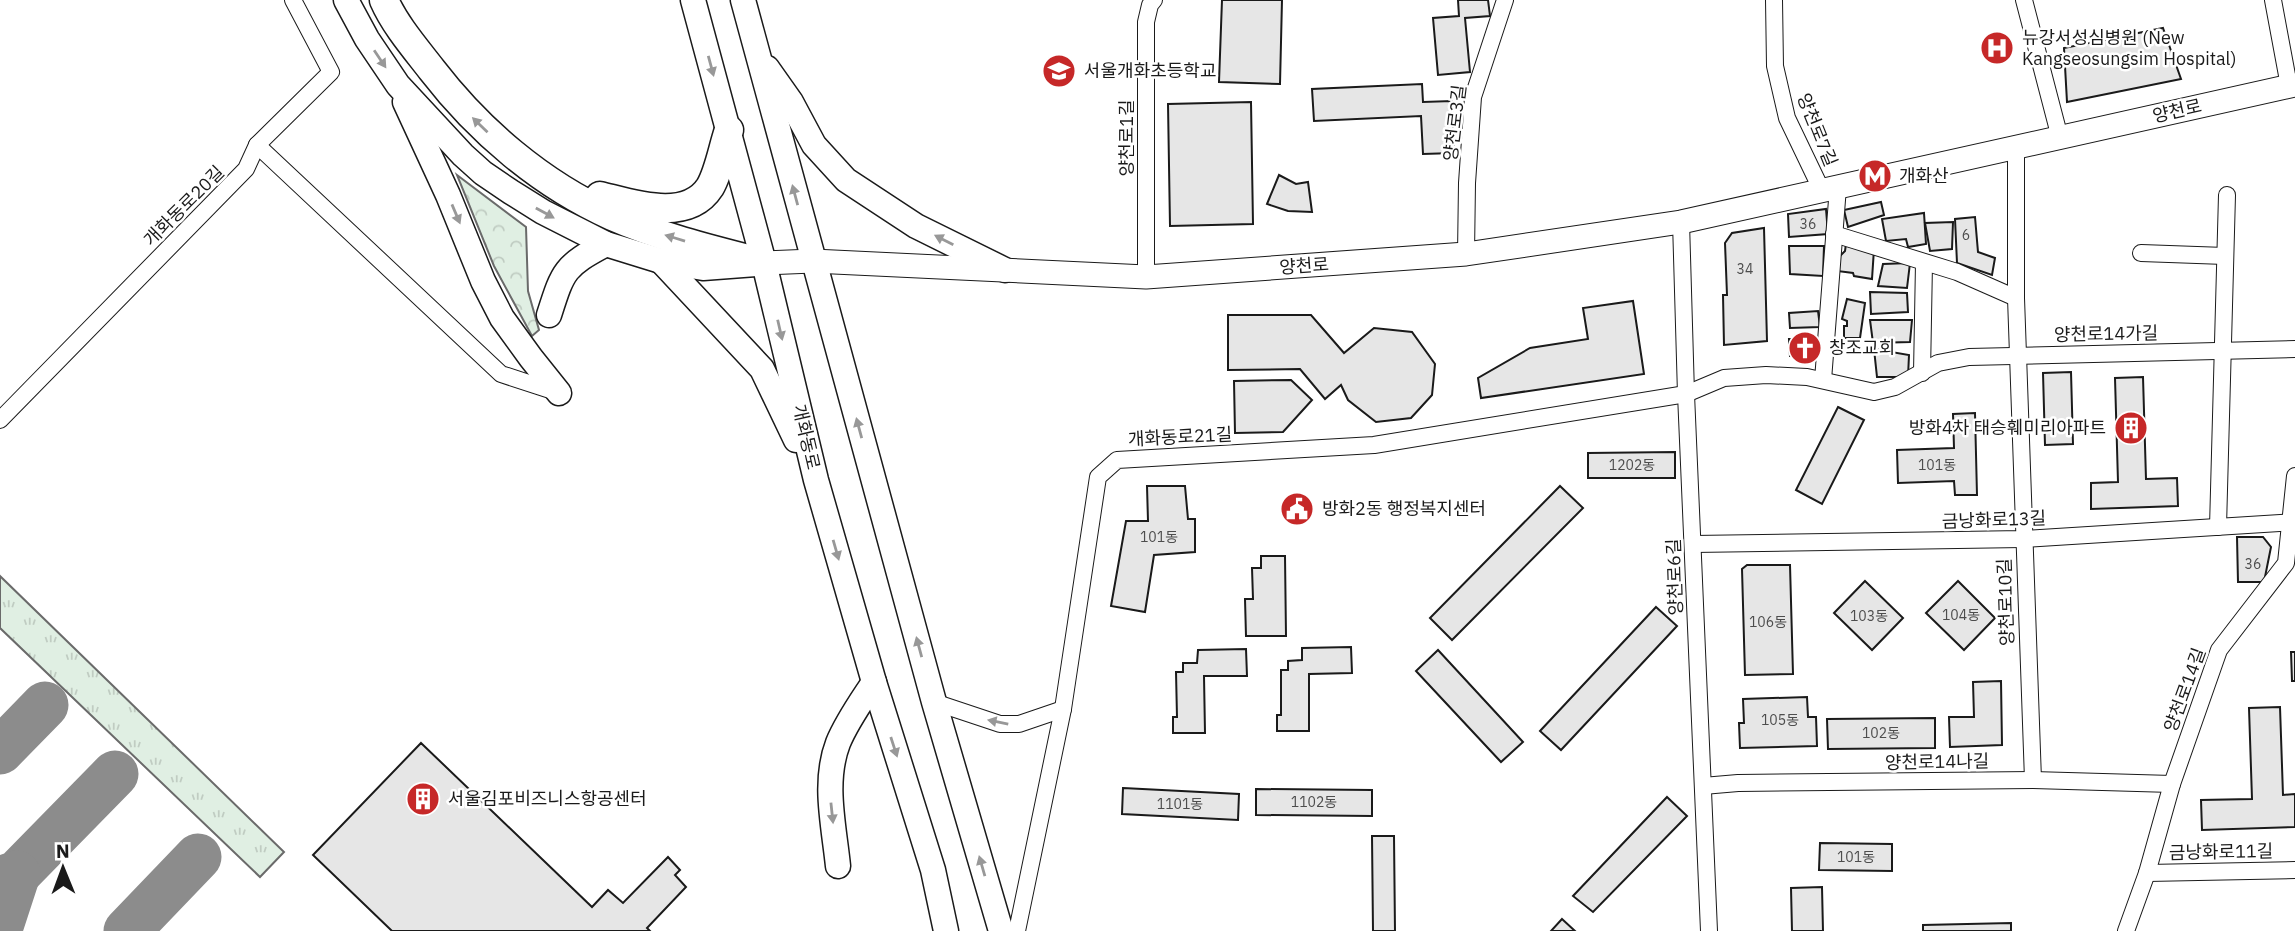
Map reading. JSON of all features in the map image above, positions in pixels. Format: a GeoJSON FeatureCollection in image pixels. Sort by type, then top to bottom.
{"type":"FeatureCollection","features":[{"type":"Feature","properties":{"kind":"highway"},"geometry":{"type":"LineString","coordinates":[[384,0],[411,44],[450,93],[484,129],[551,183],[614,217],[668,236],[764,263]]}},
{"type":"Feature","properties":{"kind":"highway"},"geometry":{"type":"LineString","coordinates":[[551,183],[625,202],[680,208],[697,201],[710,186],[729,130]]}},
{"type":"Feature","properties":{"kind":"main road"},"geometry":{"type":"LineString","coordinates":[[346,0],[367,39],[398,85],[463,155],[483,173],[543,212],[606,244],[661,261],[703,268],[764,263]]}},
{"type":"Feature","properties":{"kind":"main road","name":"개화동로"},"geometry":{"type":"LineString","coordinates":[[693,0],[764,263],[816,480],[874,682],[933,870],[956,931]]}},
{"type":"Feature","properties":{"kind":"main road"},"geometry":{"type":"LineString","coordinates":[[743,0],[934,702],[1002,931]]}},
{"type":"Feature","properties":{"kind":"main road"},"geometry":{"type":"LineString","coordinates":[[757,54],[791,102],[814,145],[846,180],[916,226],[1005,270]]}},
{"type":"Feature","properties":{"kind":"main road"},"geometry":{"type":"LineString","coordinates":[[398,85],[489,293],[509,328],[559,393]]}},
{"type":"Feature","properties":{"kind":"main road","name":"양천로"},"geometry":{"type":"LineString","coordinates":[[764,263],[813,261],[1146,277],[1466,254],[1681,222],[2292,85]]}},
{"type":"Feature","properties":{"kind":"main road"},"geometry":{"type":"LineString","coordinates":[[549,315],[564,273],[579,258],[606,244]]}},
{"type":"Feature","properties":{"kind":"main road"},"geometry":{"type":"LineString","coordinates":[[661,261],[762,369],[816,480]]}},
{"type":"Feature","properties":{"kind":"main road"},"geometry":{"type":"LineString","coordinates":[[838,866],[829,787],[832,766],[838,743],[874,682]]}},
{"type":"Feature","properties":{"kind":"main road","name":"개화동로"},"geometry":{"type":"LineString","coordinates":[[933,870],[946,931]]}},
{"type":"Feature","properties":{"kind":"street","name":"개화동로20길"},"geometry":{"type":"LineString","coordinates":[[0,420],[246,169],[257,145],[331,72],[293,0]]}},
{"type":"Feature","properties":{"kind":"street","name":"양천로1길"},"geometry":{"type":"LineString","coordinates":[[1146,277],[1146,22],[1154,0]]}},
{"type":"Feature","properties":{"kind":"street","name":"양천로3길"},"geometry":{"type":"LineString","coordinates":[[1466,254],[1467,183],[1473,97],[1505,0]]}},
{"type":"Feature","properties":{"kind":"street","name":"양천로7길"},"geometry":{"type":"LineString","coordinates":[[1774,0],[1775,66],[1787,117],[1830,189]]}},
{"type":"Feature","properties":{"kind":"street"},"geometry":{"type":"LineString","coordinates":[[2024,0],[2060,138]]}},
{"type":"Feature","properties":{"kind":"street"},"geometry":{"type":"LineString","coordinates":[[2273,0],[2292,85]]}},
{"type":"Feature","properties":{"kind":"street"},"geometry":{"type":"LineString","coordinates":[[257,145],[500,374],[559,393]]}},
{"type":"Feature","properties":{"kind":"street","name":"양천로10길"},"geometry":{"type":"LineString","coordinates":[[2016,148],[2016,298],[2032,779]]}},
{"type":"Feature","properties":{"kind":"street"},"geometry":{"type":"LineString","coordinates":[[1823,380],[1834,234],[1830,189]]}},
{"type":"Feature","properties":{"kind":"street"},"geometry":{"type":"LineString","coordinates":[[2218,527],[2227,195]]}},
{"type":"Feature","properties":{"kind":"street","name":"양천로6길"},"geometry":{"type":"LineString","coordinates":[[1681,222],[1709,931]]}},
{"type":"Feature","properties":{"kind":"street"},"geometry":{"type":"LineString","coordinates":[[1834,234],[1957,272],[2016,298]]}},
{"type":"Feature","properties":{"kind":"street"},"geometry":{"type":"LineString","coordinates":[[2141,253],[2225,256]]}},
{"type":"Feature","properties":{"kind":"street"},"geometry":{"type":"LineString","coordinates":[[1922,373],[1924,263]]}},
{"type":"Feature","properties":{"kind":"street","name":"양천로14가길"},"geometry":{"type":"LineString","coordinates":[[1686,394],[1724,379],[1766,375],[1807,377],[1874,392],[1895,387],[1938,363],[1969,357],[2295,349]]}},
{"type":"Feature","properties":{"kind":"street","name":"개화동로21길"},"geometry":{"type":"LineString","coordinates":[[1017,931],[1063,709],[1098,477],[1117,460],[1374,446],[1686,394]]}},
{"type":"Feature","properties":{"kind":"street","name":"양천로14길"},"geometry":{"type":"LineString","coordinates":[[2126,931],[2147,873],[2172,784],[2219,650],[2286,563],[2295,476]]}},
{"type":"Feature","properties":{"kind":"street","name":"금낭화로13길"},"geometry":{"type":"LineString","coordinates":[[1693,544],[2023,539],[2292,522]]}},
{"type":"Feature","properties":{"kind":"street"},"geometry":{"type":"LineString","coordinates":[[934,702],[1000,724],[1019,724],[1063,709]]}},
{"type":"Feature","properties":{"kind":"street","name":"양천로14나길"},"geometry":{"type":"LineString","coordinates":[[1703,786],[1738,783],[2032,779],[2172,784]]}},
{"type":"Feature","properties":{"kind":"street","name":"금낭화로11길"},"geometry":{"type":"LineString","coordinates":[[2147,873],[2295,870]]}},
{"type":"Feature","properties":{"kind":"green space"},"geometry":{"type":"Polygon","coordinates":[[[457,175],[526,227],[528,291],[539,330],[532,336],[494,266],[457,175]]]}},
{"type":"Feature","properties":{"kind":"green space"},"geometry":{"type":"Polygon","coordinates":[[[0,576],[284,852],[260,877],[0,628],[0,576]]]}},
{"type":"Feature","properties":{"kind":"building"},"geometry":{"type":"Polygon","coordinates":[[[1222,0],[1282,0],[1280,84],[1219,82],[1222,0]]]}},
{"type":"Feature","properties":{"kind":"building"},"geometry":{"type":"Polygon","coordinates":[[[1458,0],[1488,0],[1490,16],[1465,18],[1470,72],[1438,75],[1433,18],[1459,16],[1458,0]]]}},
{"type":"Feature","properties":{"kind":"building"},"geometry":{"type":"Polygon","coordinates":[[[2163,28],[2181,79],[2067,102],[2064,48],[2163,28]]]}},
{"type":"Feature","properties":{"kind":"building"},"geometry":{"type":"Polygon","coordinates":[[[1422,84],[1423,102],[1452,101],[1454,153],[1423,154],[1421,116],[1314,121],[1312,89],[1422,84]]]}},
{"type":"Feature","properties":{"kind":"building"},"geometry":{"type":"Polygon","coordinates":[[[1251,102],[1253,224],[1170,226],[1168,104],[1251,102]]]}},
{"type":"Feature","properties":{"kind":"building"},"geometry":{"type":"Polygon","coordinates":[[[1279,175],[1296,184],[1308,182],[1312,212],[1288,211],[1267,204],[1279,175]]]}},
{"type":"Feature","properties":{"kind":"building"},"geometry":{"type":"Polygon","coordinates":[[[1881,202],[1884,215],[1848,227],[1844,210],[1881,202]]]}},
{"type":"Feature","properties":{"kind":"building"},"geometry":{"type":"Polygon","coordinates":[[[1826,209],[1828,234],[1789,237],[1788,214],[1826,209]]]}},
{"type":"Feature","properties":{"kind":"building"},"geometry":{"type":"Polygon","coordinates":[[[1924,213],[1926,244],[1908,247],[1906,239],[1886,241],[1882,219],[1924,213]]]}},
{"type":"Feature","properties":{"kind":"building"},"geometry":{"type":"Polygon","coordinates":[[[1975,217],[1978,252],[1995,258],[1992,275],[1957,263],[1955,219],[1975,217]]]}},
{"type":"Feature","properties":{"kind":"building"},"geometry":{"type":"Polygon","coordinates":[[[1953,222],[1952,249],[1930,251],[1925,223],[1953,222]]]}},
{"type":"Feature","properties":{"kind":"building"},"geometry":{"type":"Polygon","coordinates":[[[1764,228],[1767,341],[1724,345],[1723,295],[1727,295],[1725,243],[1732,233],[1764,228]]]}},
{"type":"Feature","properties":{"kind":"building"},"geometry":{"type":"Polygon","coordinates":[[[1846,244],[1874,249],[1872,279],[1837,271],[1839,257],[1845,251],[1846,244]]]}},
{"type":"Feature","properties":{"kind":"building"},"geometry":{"type":"Polygon","coordinates":[[[1789,246],[1824,246],[1823,276],[1790,274],[1789,246]]]}},
{"type":"Feature","properties":{"kind":"building"},"geometry":{"type":"Polygon","coordinates":[[[1910,263],[1907,288],[1878,286],[1883,264],[1910,263]]]}},
{"type":"Feature","properties":{"kind":"building"},"geometry":{"type":"Polygon","coordinates":[[[1870,292],[1907,293],[1908,312],[1871,314],[1870,292]]]}},
{"type":"Feature","properties":{"kind":"building"},"geometry":{"type":"Polygon","coordinates":[[[1847,299],[1865,303],[1860,338],[1844,338],[1847,321],[1842,319],[1847,299]]]}},
{"type":"Feature","properties":{"kind":"building"},"geometry":{"type":"Polygon","coordinates":[[[1633,301],[1644,374],[1481,398],[1478,378],[1530,348],[1588,339],[1583,308],[1633,301]]]}},
{"type":"Feature","properties":{"kind":"building"},"geometry":{"type":"Polygon","coordinates":[[[1818,311],[1820,327],[1790,328],[1789,313],[1818,311]]]}},
{"type":"Feature","properties":{"kind":"building"},"geometry":{"type":"Polygon","coordinates":[[[1228,315],[1311,315],[1344,353],[1374,328],[1412,332],[1435,364],[1432,395],[1411,418],[1376,422],[1348,400],[1341,385],[1325,399],[1300,369],[1228,370],[1228,315]]]}},
{"type":"Feature","properties":{"kind":"building"},"geometry":{"type":"Polygon","coordinates":[[[1870,320],[1912,320],[1910,342],[1873,343],[1870,320]]]}},
{"type":"Feature","properties":{"kind":"building","name":"창조교회"},"geometry":{"type":"Polygon","coordinates":[[[1789,339],[1819,340],[1822,357],[1790,356],[1789,339]]]}},
{"type":"Feature","properties":{"kind":"building"},"geometry":{"type":"Polygon","coordinates":[[[1874,349],[1909,355],[1908,377],[1877,377],[1874,349]]]}},
{"type":"Feature","properties":{"kind":"building"},"geometry":{"type":"Polygon","coordinates":[[[2071,372],[2073,444],[2045,445],[2043,373],[2071,372]]]}},
{"type":"Feature","properties":{"kind":"building","name":"방화4차 태승훼미리아파트"},"geometry":{"type":"Polygon","coordinates":[[[2143,377],[2146,479],[2177,478],[2178,506],[2091,509],[2091,483],[2118,482],[2115,378],[2143,377]]]}},
{"type":"Feature","properties":{"kind":"building"},"geometry":{"type":"Polygon","coordinates":[[[1291,380],[1312,400],[1283,432],[1235,433],[1234,381],[1291,380]]]}},
{"type":"Feature","properties":{"kind":"building"},"geometry":{"type":"Polygon","coordinates":[[[1838,407],[1864,420],[1822,504],[1796,490],[1838,407]]]}},
{"type":"Feature","properties":{"kind":"building"},"geometry":{"type":"Polygon","coordinates":[[[1975,413],[1977,495],[1955,495],[1954,481],[1898,483],[1897,450],[1954,448],[1953,414],[1975,413]]]}},
{"type":"Feature","properties":{"kind":"building"},"geometry":{"type":"Polygon","coordinates":[[[1675,452],[1675,478],[1588,478],[1588,453],[1675,452]]]}},
{"type":"Feature","properties":{"kind":"building"},"geometry":{"type":"Polygon","coordinates":[[[1147,486],[1185,486],[1188,519],[1195,519],[1195,552],[1154,555],[1145,612],[1111,606],[1126,521],[1148,521],[1147,486]]]}},
{"type":"Feature","properties":{"kind":"building"},"geometry":{"type":"Polygon","coordinates":[[[1560,486],[1583,508],[1452,640],[1430,618],[1560,486]]]}},
{"type":"Feature","properties":{"kind":"building"},"geometry":{"type":"Polygon","coordinates":[[[2237,537],[2263,537],[2271,547],[2264,582],[2238,582],[2237,537]]]}},
{"type":"Feature","properties":{"kind":"building"},"geometry":{"type":"Polygon","coordinates":[[[1261,556],[1285,556],[1286,636],[1246,636],[1245,599],[1253,599],[1252,568],[1261,568],[1261,556]]]}},
{"type":"Feature","properties":{"kind":"building"},"geometry":{"type":"Polygon","coordinates":[[[1747,565],[1790,565],[1793,674],[1745,675],[1742,569],[1747,565]]]}},
{"type":"Feature","properties":{"kind":"building"},"geometry":{"type":"Polygon","coordinates":[[[1865,581],[1903,618],[1872,650],[1834,613],[1865,581]]]}},
{"type":"Feature","properties":{"kind":"building"},"geometry":{"type":"Polygon","coordinates":[[[1958,581],[1995,618],[1964,650],[1926,613],[1958,581]]]}},
{"type":"Feature","properties":{"kind":"building"},"geometry":{"type":"Polygon","coordinates":[[[1656,607],[1677,626],[1561,750],[1540,731],[1656,607]]]}},
{"type":"Feature","properties":{"kind":"building"},"geometry":{"type":"Polygon","coordinates":[[[1351,647],[1352,673],[1309,674],[1309,731],[1277,731],[1277,715],[1281,715],[1281,670],[1288,670],[1288,661],[1302,660],[1302,648],[1351,647]]]}},
{"type":"Feature","properties":{"kind":"building"},"geometry":{"type":"Polygon","coordinates":[[[1246,649],[1247,676],[1204,676],[1205,733],[1173,733],[1173,717],[1177,717],[1176,672],[1183,672],[1183,663],[1197,663],[1198,650],[1246,649]]]}},
{"type":"Feature","properties":{"kind":"building"},"geometry":{"type":"Polygon","coordinates":[[[1438,650],[1523,742],[1501,762],[1416,671],[1438,650]]]}},
{"type":"Feature","properties":{"kind":"building"},"geometry":{"type":"Polygon","coordinates":[[[2291,652],[2295,652],[2295,681],[2292,681],[2291,652]]]}},
{"type":"Feature","properties":{"kind":"building"},"geometry":{"type":"Polygon","coordinates":[[[2001,681],[2002,745],[1950,747],[1949,717],[1974,717],[1973,682],[2001,681]]]}},
{"type":"Feature","properties":{"kind":"building"},"geometry":{"type":"Polygon","coordinates":[[[1807,697],[1808,717],[1816,717],[1817,746],[1740,748],[1739,723],[1744,723],[1743,699],[1807,697]]]}},
{"type":"Feature","properties":{"kind":"building"},"geometry":{"type":"Polygon","coordinates":[[[2280,707],[2283,795],[2295,794],[2295,827],[2202,830],[2201,800],[2252,799],[2249,708],[2280,707]]]}},
{"type":"Feature","properties":{"kind":"building"},"geometry":{"type":"Polygon","coordinates":[[[1935,718],[1935,748],[1828,749],[1827,719],[1935,718]]]}},
{"type":"Feature","properties":{"kind":"building","name":"서울김포비즈니스항공센터"},"geometry":{"type":"Polygon","coordinates":[[[421,743],[592,907],[608,890],[623,903],[668,857],[680,870],[675,875],[686,887],[647,928],[650,931],[392,931],[313,855],[421,743]]]}},
{"type":"Feature","properties":{"kind":"building"},"geometry":{"type":"Polygon","coordinates":[[[1123,788],[1239,794],[1238,820],[1122,814],[1123,788]]]}},
{"type":"Feature","properties":{"kind":"building"},"geometry":{"type":"Polygon","coordinates":[[[1256,789],[1372,790],[1372,816],[1256,815],[1256,789]]]}},
{"type":"Feature","properties":{"kind":"building"},"geometry":{"type":"Polygon","coordinates":[[[1667,797],[1687,816],[1593,912],[1573,896],[1667,797]]]}},
{"type":"Feature","properties":{"kind":"building"},"geometry":{"type":"Polygon","coordinates":[[[1372,836],[1394,836],[1395,931],[1373,931],[1372,836]]]}},
{"type":"Feature","properties":{"kind":"building"},"geometry":{"type":"Polygon","coordinates":[[[1820,843],[1892,844],[1892,871],[1819,870],[1820,843]]]}},
{"type":"Feature","properties":{"kind":"building"},"geometry":{"type":"Polygon","coordinates":[[[1822,887],[1823,931],[1792,931],[1791,888],[1822,887]]]}},
{"type":"Feature","properties":{"kind":"building"},"geometry":{"type":"Polygon","coordinates":[[[1562,919],[1575,931],[1551,931],[1562,919]]]}},
{"type":"Feature","properties":{"kind":"building"},"geometry":{"type":"Polygon","coordinates":[[[2011,923],[2011,931],[1923,931],[1923,925],[2011,923]]]}},
{"type":"Feature","properties":{"kind":"taxiway"},"geometry":{"type":"LineString","coordinates":[[0,751],[45,705]]}},
{"type":"Feature","properties":{"kind":"taxiway"},"geometry":{"type":"LineString","coordinates":[[0,880],[17,874],[115,774]]}},
{"type":"Feature","properties":{"kind":"taxiway"},"geometry":{"type":"LineString","coordinates":[[127,931],[198,857]]}},
{"type":"Feature","properties":{"kind":"taxiway"},"geometry":{"type":"LineString","coordinates":[[0,926],[17,874]]}},
{"type":"Feature","properties":{"kind":"place","name":"뉴강서성심병원 (New Kangseosungsim Hospital)"},"geometry":{"type":"Point","coordinates":[1997,48]}},
{"type":"Feature","properties":{"kind":"place","name":"서울개화초등학교"},"geometry":{"type":"Point","coordinates":[1059,71]}},
{"type":"Feature","properties":{"kind":"place","name":"개화산"},"geometry":{"type":"Point","coordinates":[1875,176]}},
{"type":"Feature","properties":{"kind":"place","name":"창조교회"},"geometry":{"type":"Point","coordinates":[1805,348]}},
{"type":"Feature","properties":{"kind":"place","name":"방화4차 태승훼미리아파트"},"geometry":{"type":"Point","coordinates":[2131,428]}},
{"type":"Feature","properties":{"kind":"place","name":"방화2동 행정복지센터"},"geometry":{"type":"Point","coordinates":[1297,509]}},
{"type":"Feature","properties":{"kind":"place","name":"서울김포비즈니스항공센터"},"geometry":{"type":"Point","coordinates":[423,799]}}]}
